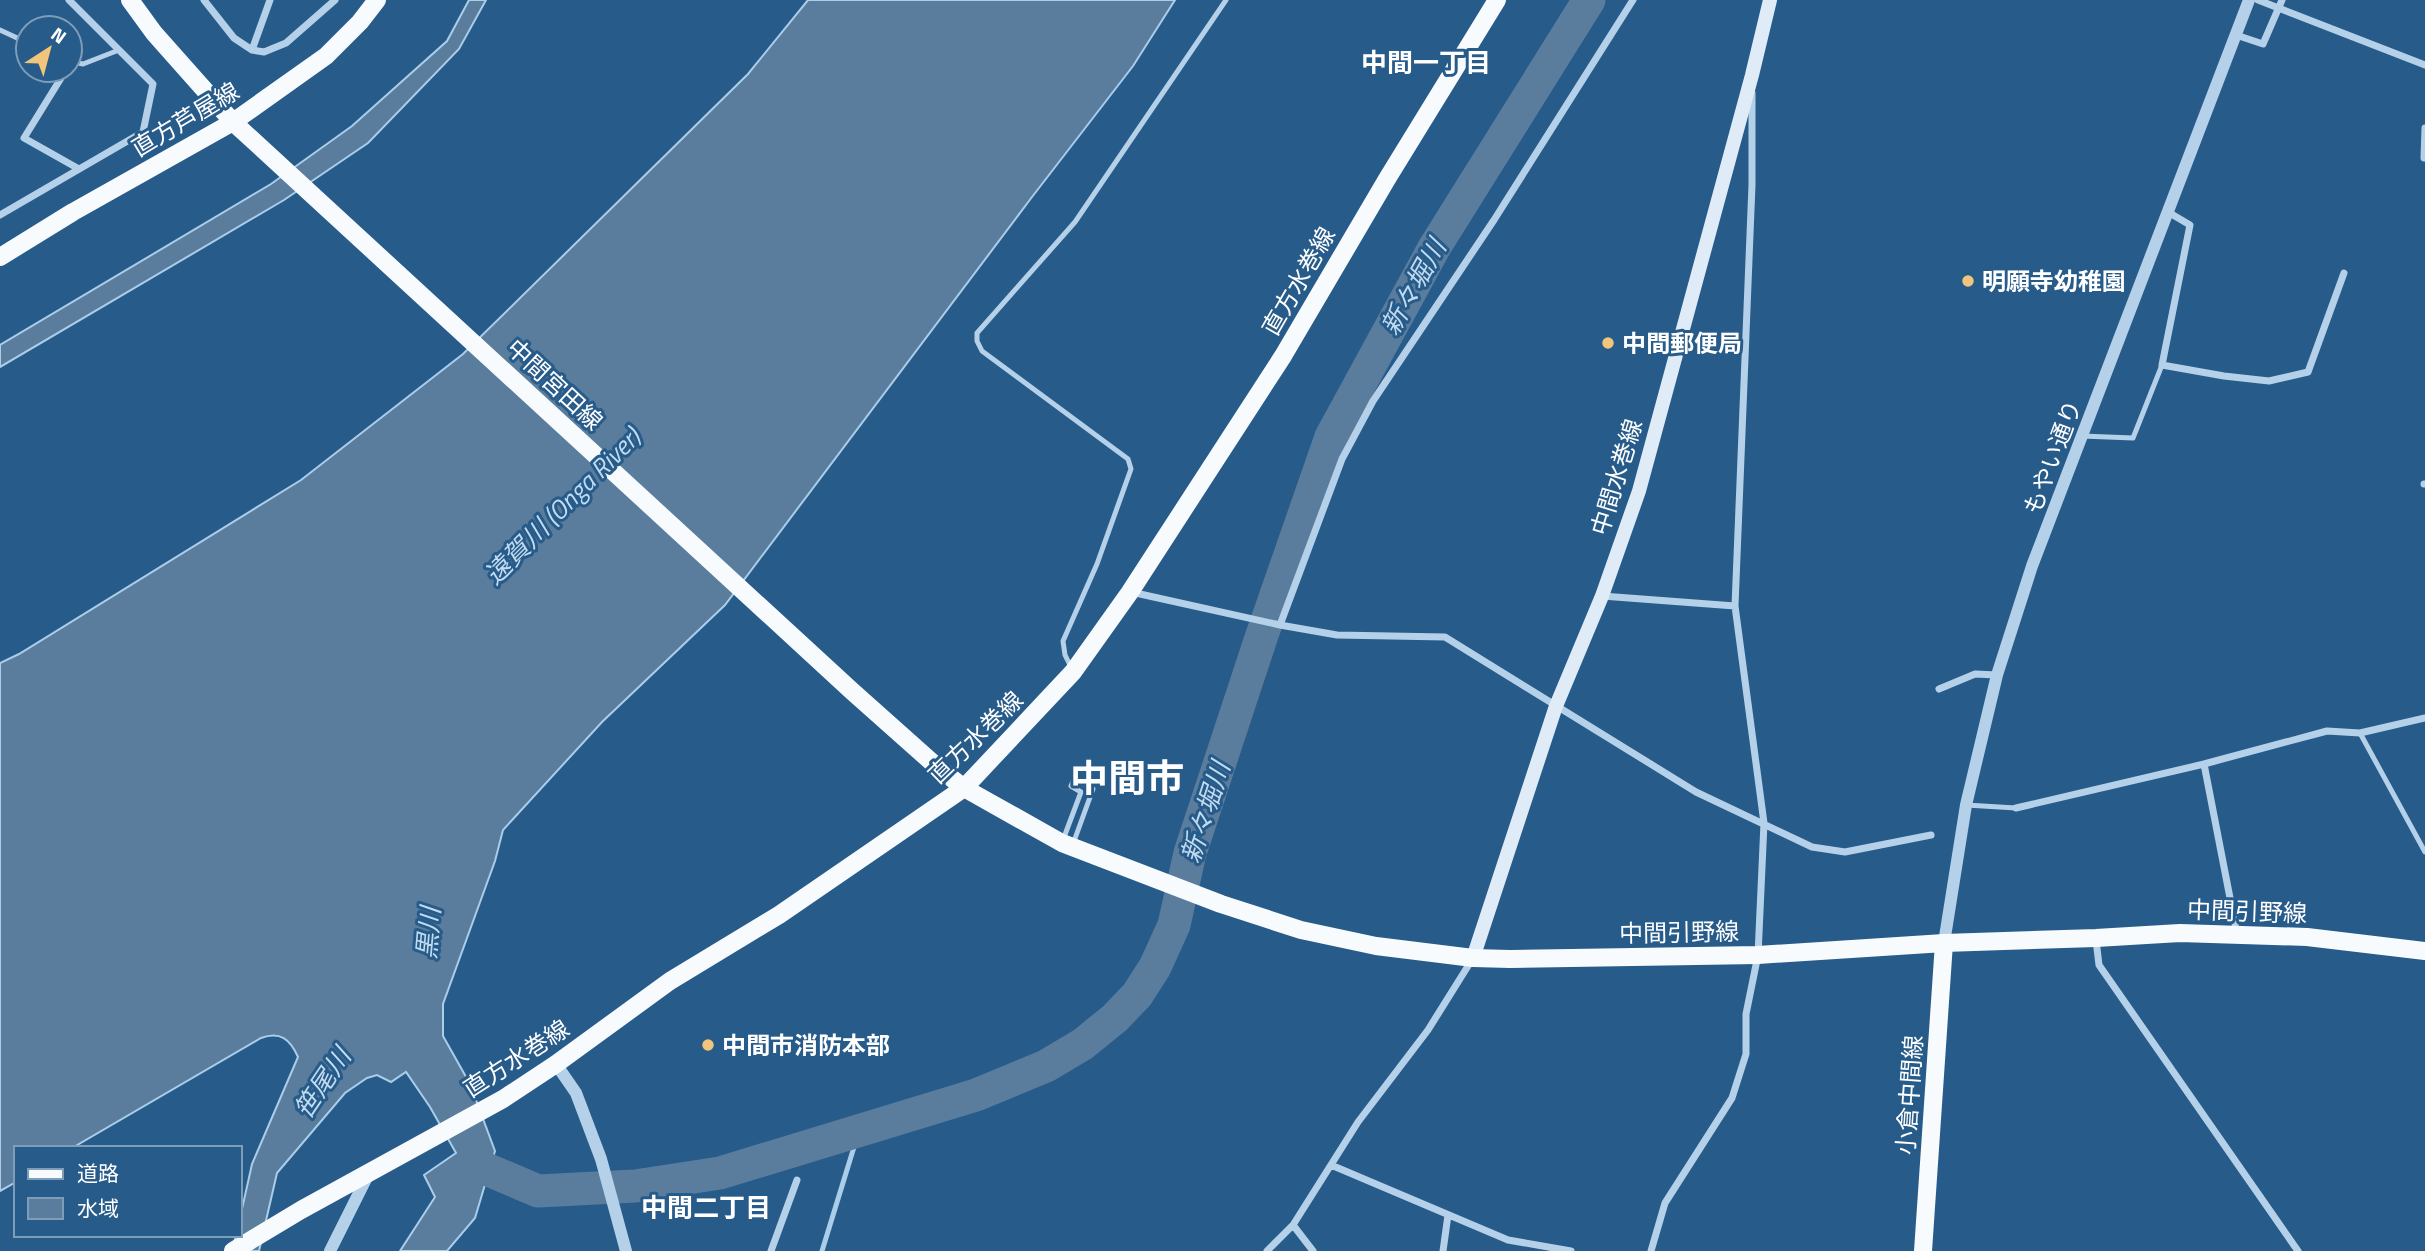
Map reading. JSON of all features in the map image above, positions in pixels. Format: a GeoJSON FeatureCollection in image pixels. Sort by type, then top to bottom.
{"type":"FeatureCollection","features":[{"type":"Feature","properties":{"kind":"main road","name":"中間宮田線"},"geometry":{"type":"LineString","coordinates":[[130,0],[154,33],[233,122],[833,674],[964,788]]}},
{"type":"Feature","properties":{"kind":"main road","name":"直方芦屋線"},"geometry":{"type":"LineString","coordinates":[[0,257],[73,212],[233,122],[326,56],[360,22],[377,0]]}},
{"type":"Feature","properties":{"kind":"main road","name":"直方水巻線"},"geometry":{"type":"LineString","coordinates":[[233,1251],[301,1210],[503,1098],[556,1064],[670,981],[779,915],[964,788],[1073,671],[1130,592],[1283,356],[1497,0]]}},
{"type":"Feature","properties":{"kind":"main road","name":"中間水巻線"},"geometry":{"type":"LineString","coordinates":[[1473,958],[1556,706],[1602,596],[1639,491],[1770,0]]}},
{"type":"Feature","properties":{"kind":"main road","name":"中間引野線"},"geometry":{"type":"LineString","coordinates":[[964,788],[1067,845],[1221,904],[1301,930],[1376,946],[1473,958],[1758,955],[1944,943],[2180,933],[2307,937],[2425,951]]}},
{"type":"Feature","properties":{"kind":"main road","name":"小倉中間線"},"geometry":{"type":"LineString","coordinates":[[1923,1251],[1944,943]]}},
{"type":"Feature","properties":{"kind":"street"},"geometry":{"type":"LineString","coordinates":[[0,215],[144,132],[153,84],[69,0]]}},
{"type":"Feature","properties":{"kind":"street"},"geometry":{"type":"LineString","coordinates":[[204,0],[234,38],[252,50],[264,52],[286,43],[335,0]]}},
{"type":"Feature","properties":{"kind":"street"},"geometry":{"type":"LineString","coordinates":[[252,50],[270,0]]}},
{"type":"Feature","properties":{"kind":"street"},"geometry":{"type":"LineString","coordinates":[[1280,625],[1342,459],[1373,401],[1494,220],[1633,0]]}},
{"type":"Feature","properties":{"kind":"street","name":"もやい通り"},"geometry":{"type":"LineString","coordinates":[[1944,943],[1966,805],[1997,675],[2032,566],[2249,0]]}},
{"type":"Feature","properties":{"kind":"street"},"geometry":{"type":"LineString","coordinates":[[2258,0],[2425,65]]}},
{"type":"Feature","properties":{"kind":"street"},"geometry":{"type":"LineString","coordinates":[[2236,35],[2263,44],[2282,0]]}},
{"type":"Feature","properties":{"kind":"street"},"geometry":{"type":"LineString","coordinates":[[1651,1251],[1665,1203],[1732,1098],[1746,1054],[1746,1014],[1758,955],[1765,823],[1735,606],[1752,185],[1752,75]]}},
{"type":"Feature","properties":{"kind":"street"},"geometry":{"type":"LineString","coordinates":[[57,84],[24,138],[79,169]]}},
{"type":"Feature","properties":{"kind":"street"},"geometry":{"type":"LineString","coordinates":[[2424,158],[2425,128]]}},
{"type":"Feature","properties":{"kind":"street"},"geometry":{"type":"LineString","coordinates":[[2168,212],[2190,225],[2162,365],[2270,381],[2308,372],[2344,273]]}},
{"type":"Feature","properties":{"kind":"street"},"geometry":{"type":"LineString","coordinates":[[1130,592],[1337,635],[1445,637],[1696,792],[1812,847],[1845,852],[1931,835]]}},
{"type":"Feature","properties":{"kind":"street"},"geometry":{"type":"LineString","coordinates":[[1602,596],[1735,606]]}},
{"type":"Feature","properties":{"kind":"street"},"geometry":{"type":"LineString","coordinates":[[1939,689],[1975,674],[1997,675]]}},
{"type":"Feature","properties":{"kind":"street"},"geometry":{"type":"LineString","coordinates":[[2015,808],[2204,764],[2327,731],[2360,733],[2425,718]]}},
{"type":"Feature","properties":{"kind":"street"},"geometry":{"type":"LineString","coordinates":[[2204,764],[2237,934]]}},
{"type":"Feature","properties":{"kind":"street"},"geometry":{"type":"LineString","coordinates":[[2096,938],[2099,965],[2298,1251]]}},
{"type":"Feature","properties":{"kind":"street"},"geometry":{"type":"LineString","coordinates":[[1267,1251],[1293,1225],[1358,1122],[1428,1030],[1473,958]]}},
{"type":"Feature","properties":{"kind":"street"},"geometry":{"type":"LineString","coordinates":[[556,1064],[576,1093],[601,1160],[626,1251]]}},
{"type":"Feature","properties":{"kind":"street"},"geometry":{"type":"LineString","coordinates":[[1331,1165],[1508,1240],[1571,1251]]}},
{"type":"Feature","properties":{"kind":"street"},"geometry":{"type":"LineString","coordinates":[[330,1251],[369,1173]]}},
{"type":"Feature","properties":{"kind":"street"},"geometry":{"type":"LineString","coordinates":[[771,1251],[797,1180]]}},
{"type":"Feature","properties":{"kind":"street"},"geometry":{"type":"LineString","coordinates":[[1443,1251],[1448,1215]]}},
{"type":"Feature","properties":{"kind":"street"},"geometry":{"type":"LineString","coordinates":[[1293,1225],[1313,1251]]}},
{"type":"Feature","properties":{"kind":"street"},"geometry":{"type":"LineString","coordinates":[[1508,1240],[1508,1251]]}},
{"type":"Feature","properties":{"kind":"lane"},"geometry":{"type":"LineString","coordinates":[[1073,671],[1065,655],[1063,641],[1097,564],[1131,469],[1128,459],[982,351],[977,341],[977,333],[1075,222],[1226,0]]}},
{"type":"Feature","properties":{"kind":"lane"},"geometry":{"type":"LineString","coordinates":[[84,64],[119,50]]}},
{"type":"Feature","properties":{"kind":"lane"},"geometry":{"type":"LineString","coordinates":[[2082,436],[2133,438],[2162,365]]}},
{"type":"Feature","properties":{"kind":"lane"},"geometry":{"type":"LineString","coordinates":[[2360,733],[2425,852]]}},
{"type":"Feature","properties":{"kind":"lane"},"geometry":{"type":"LineString","coordinates":[[1074,779],[1093,789],[1067,845],[1081,792],[1071,786],[1074,779]]}},
{"type":"Feature","properties":{"kind":"lane"},"geometry":{"type":"LineString","coordinates":[[1966,805],[2015,808]]}},
{"type":"Feature","properties":{"kind":"water"},"geometry":{"type":"Polygon","coordinates":[[[469,0],[486,0],[459,49],[368,143],[284,200],[0,367],[0,345],[271,184],[352,126],[447,41],[469,0]]]}},
{"type":"Feature","properties":{"kind":"water"},"geometry":{"type":"Polygon","coordinates":[[[808,0],[1175,0],[1133,66],[725,605],[602,722],[503,830],[495,861],[443,1004],[443,1036],[470,1084],[495,1151],[475,1218],[447,1251],[400,1251],[435,1197],[424,1175],[456,1153],[406,1072],[391,1082],[377,1075],[367,1078],[345,1093],[277,1173],[259,1251],[232,1251],[236,1237],[242,1237],[242,1209],[252,1164],[298,1057],[288,1041],[274,1035],[261,1038],[75,1146],[14,1146],[14,1183],[0,1191],[0,663],[19,654],[301,480],[463,354],[748,74],[808,0]]]}},
{"type":"Feature","properties":{"kind":"waterway","name":"新々堀川"},"geometry":{"type":"LineString","coordinates":[[479,1166],[538,1191],[635,1186],[720,1173],[976,1095],[1046,1066],[1083,1044],[1115,1018],[1137,995],[1155,967],[1174,925],[1190,853],[1331,437],[1434,248],[1589,0]]}},
{"type":"Feature","properties":{"kind":"waterway"},"geometry":{"type":"LineString","coordinates":[[822,1251],[854,1147],[854,1134]]}},
{"type":"Feature","properties":{"kind":"place","name":"明願寺幼稚園"},"geometry":{"type":"Point","coordinates":[1968,281]}},
{"type":"Feature","properties":{"kind":"place","name":"中間郵便局"},"geometry":{"type":"Point","coordinates":[1608,343]}},
{"type":"Feature","properties":{"kind":"place","name":"中間市消防本部"},"geometry":{"type":"Point","coordinates":[708,1045]}},
{"type":"Feature","properties":{"kind":"district","name":"中間一丁目"},"geometry":{"type":"Point","coordinates":[1426,62]}},
{"type":"Feature","properties":{"kind":"district","name":"中間市"},"geometry":{"type":"Point","coordinates":[1127,778]}},
{"type":"Feature","properties":{"kind":"district","name":"中間二丁目"},"geometry":{"type":"Point","coordinates":[706,1207]}},
{"type":"Feature","properties":{"kind":"water label","name":"遠賀川 (Onga River)"},"geometry":{"type":"Point","coordinates":[562,506]}},
{"type":"Feature","properties":{"kind":"water label","name":"黒川"},"geometry":{"type":"Point","coordinates":[428,933]}},
{"type":"Feature","properties":{"kind":"water label","name":"笹尾川"},"geometry":{"type":"Point","coordinates":[322,1083]}}]}
